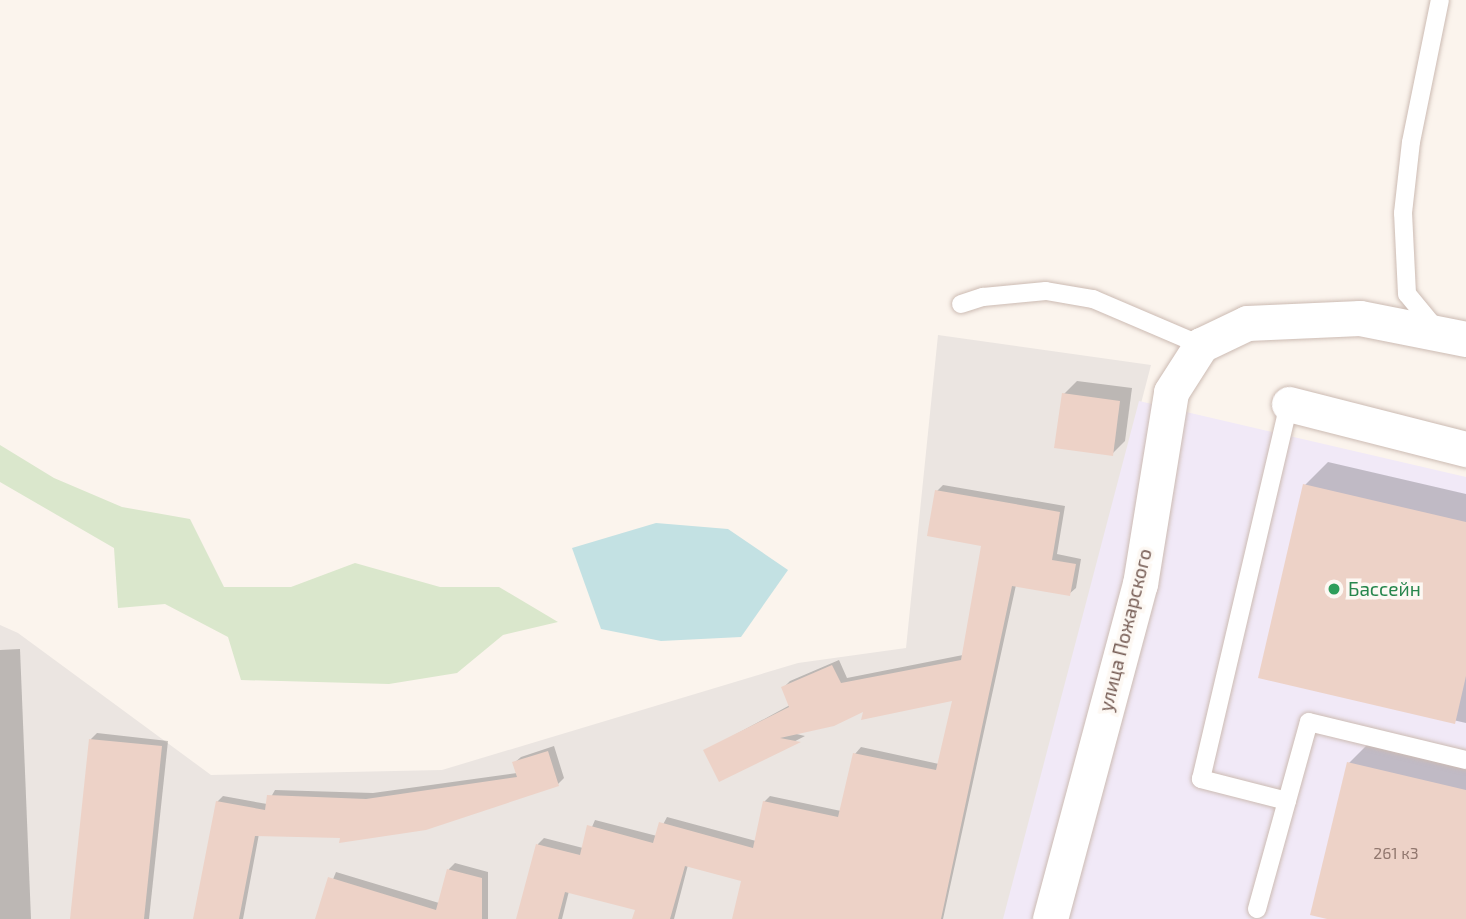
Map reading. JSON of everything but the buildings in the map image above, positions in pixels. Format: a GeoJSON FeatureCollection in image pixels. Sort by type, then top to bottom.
{"type":"FeatureCollection","features":[{"type":"Feature","properties":{"kind":"street"},"geometry":{"type":"LineString","coordinates":[[1201,345],[1247,323],[1360,318],[1452,335]]}},
{"type":"Feature","properties":{"kind":"street","name":"улица Пожарского"},"geometry":{"type":"LineString","coordinates":[[1050,919],[1140,584],[1171,392],[1201,345]]}},
{"type":"Feature","properties":{"kind":"street"},"geometry":{"type":"LineString","coordinates":[[1289,404],[1466,449]]}},
{"type":"Feature","properties":{"kind":"lane"},"geometry":{"type":"LineString","coordinates":[[1440,0],[1411,142],[1403,213],[1407,294],[1452,335]]}},
{"type":"Feature","properties":{"kind":"lane"},"geometry":{"type":"LineString","coordinates":[[961,304],[983,297],[1046,292],[1093,299],[1201,345]]}},
{"type":"Feature","properties":{"kind":"lane"},"geometry":{"type":"LineString","coordinates":[[1287,801],[1201,779],[1289,404]]}},
{"type":"Feature","properties":{"kind":"lane"},"geometry":{"type":"LineString","coordinates":[[1257,909],[1309,722],[1466,760]]}},
{"type":"Feature","properties":{"kind":"shaded area"},"geometry":{"type":"Polygon","coordinates":[[[938,335],[1151,365],[1007,919],[0,919],[0,625],[18,633],[211,775],[442,770],[798,663],[906,648],[938,335]]]}},
{"type":"Feature","properties":{"kind":"shaded area"},"geometry":{"type":"Polygon","coordinates":[[[1139,401],[1466,477],[1466,919],[1003,919],[1139,401]]]}},
{"type":"Feature","properties":{"kind":"green space"},"geometry":{"type":"Polygon","coordinates":[[[0,445],[54,478],[122,507],[190,519],[224,587],[291,587],[355,563],[440,587],[499,587],[558,622],[503,635],[457,673],[389,684],[241,680],[228,637],[165,604],[118,608],[114,548],[0,482],[0,445]]]}},
{"type":"Feature","properties":{"kind":"water"},"geometry":{"type":"Polygon","coordinates":[[[656,523],[728,529],[788,570],[741,637],[661,641],[601,629],[572,548],[656,523]]]}},
{"type":"Feature","properties":{"kind":"place","name":"Бассейн"},"geometry":{"type":"Point","coordinates":[1334,589]}}]}
